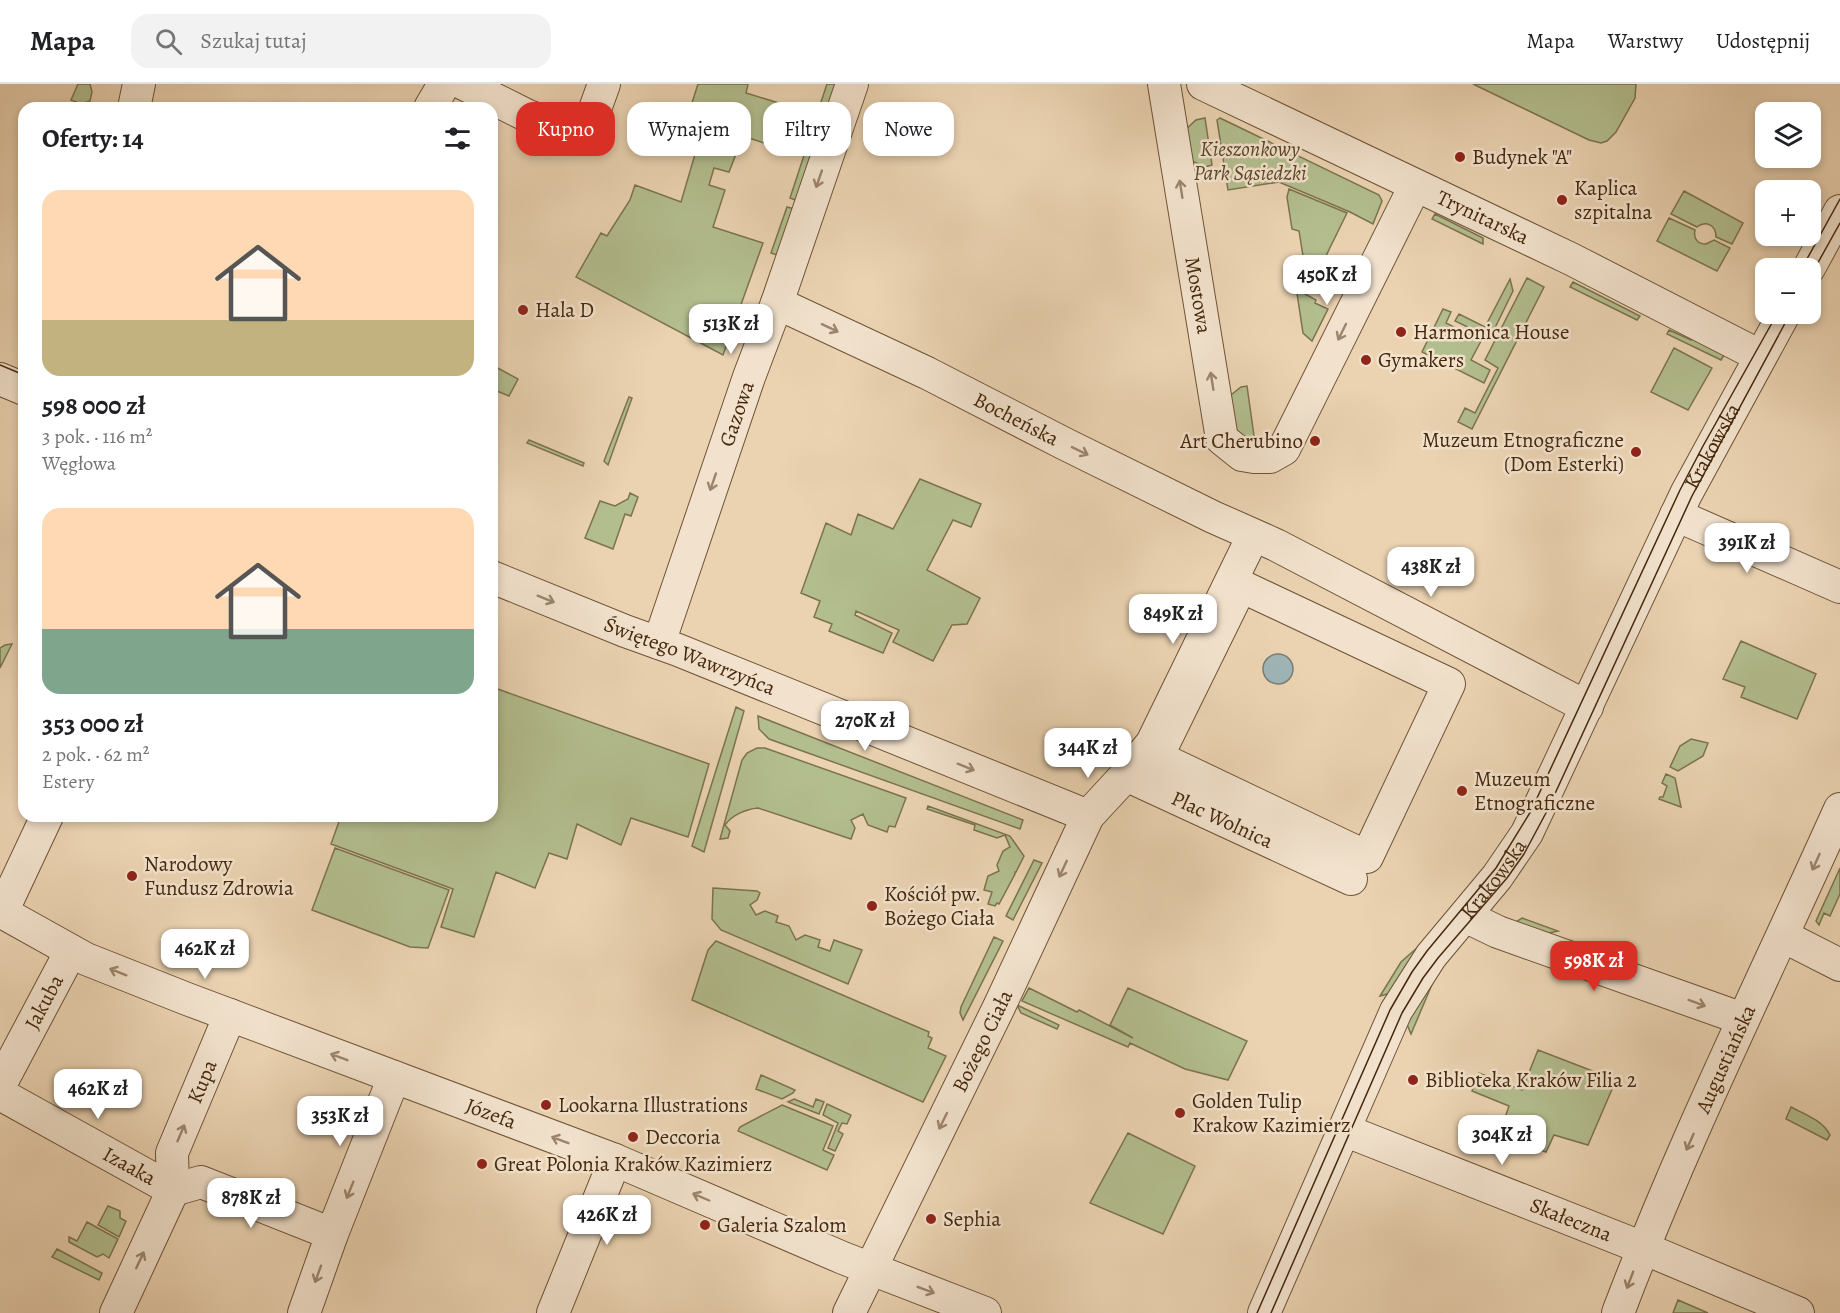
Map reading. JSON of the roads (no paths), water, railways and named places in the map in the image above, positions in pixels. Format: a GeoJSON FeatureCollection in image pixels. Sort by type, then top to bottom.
{"type":"FeatureCollection","features":[{"type":"Feature","properties":{"kind":"street"},"geometry":{"type":"LineString","coordinates":[[135,102],[139,84]]}},
{"type":"Feature","properties":{"kind":"street"},"geometry":{"type":"LineString","coordinates":[[434,102],[444,84]]}},
{"type":"Feature","properties":{"kind":"street"},"geometry":{"type":"LineString","coordinates":[[464,84],[528,116],[585,137],[604,84]]}},
{"type":"Feature","properties":{"kind":"street","name":"Gazowa"},"geometry":{"type":"LineString","coordinates":[[658,643],[852,84]]}},
{"type":"Feature","properties":{"kind":"street","name":"Mostowa"},"geometry":{"type":"LineString","coordinates":[[1164,84],[1222,439],[1242,455],[1270,457],[1284,449],[1415,186]]}},
{"type":"Feature","properties":{"kind":"street","name":"Trynitarska"},"geometry":{"type":"LineString","coordinates":[[1203,84],[1581,264],[1760,356]]}},
{"type":"Feature","properties":{"kind":"street"},"geometry":{"type":"LineString","coordinates":[[1814,258],[1840,211]]}},
{"type":"Feature","properties":{"kind":"street","name":"Bocheńska"},"geometry":{"type":"LineString","coordinates":[[777,303],[927,373],[1253,536]]}},
{"type":"Feature","properties":{"kind":"street","name":"Krakowska"},"geometry":{"type":"LineString","coordinates":[[1264,1313],[1396,1011],[1431,956],[1497,877],[1523,840],[1708,450],[1778,324]]}},
{"type":"Feature","properties":{"kind":"street"},"geometry":{"type":"LineString","coordinates":[[0,379],[18,386]]}},
{"type":"Feature","properties":{"kind":"street"},"geometry":{"type":"LineString","coordinates":[[1676,515],[1840,587]]}},
{"type":"Feature","properties":{"kind":"street"},"geometry":{"type":"LineString","coordinates":[[1126,776],[1152,743],[1253,536],[1276,545],[1587,708]]}},
{"type":"Feature","properties":{"kind":"street","name":"Świętego Wawrzyńca"},"geometry":{"type":"LineString","coordinates":[[498,579],[1088,816]]}},
{"type":"Feature","properties":{"kind":"street","name":"Plac Wolnica"},"geometry":{"type":"LineString","coordinates":[[1241,586],[1449,684],[1367,858],[1157,757],[1241,586]]}},
{"type":"Feature","properties":{"kind":"street","name":"Bożego Ciała"},"geometry":{"type":"LineString","coordinates":[[849,1313],[999,1007],[1088,816],[1126,776]]}},
{"type":"Feature","properties":{"kind":"street","name":"Plac Wolnica"},"geometry":{"type":"LineString","coordinates":[[1126,776],[1351,879]]}},
{"type":"Feature","properties":{"kind":"street","name":"Augustiańska"},"geometry":{"type":"LineString","coordinates":[[1618,1313],[1643,1248],[1743,1019],[1840,809]]}},
{"type":"Feature","properties":{"kind":"street"},"geometry":{"type":"LineString","coordinates":[[1,911],[44,822]]}},
{"type":"Feature","properties":{"kind":"street","name":"Józefa"},"geometry":{"type":"LineString","coordinates":[[1,911],[59,942],[71,951],[230,1015],[615,1160],[985,1313]]}},
{"type":"Feature","properties":{"kind":"street"},"geometry":{"type":"LineString","coordinates":[[1465,916],[1509,935],[1743,1019]]}},
{"type":"Feature","properties":{"kind":"street"},"geometry":{"type":"LineString","coordinates":[[1783,936],[1840,965]]}},
{"type":"Feature","properties":{"kind":"street","name":"Jakuba"},"geometry":{"type":"LineString","coordinates":[[0,1085],[71,951]]}},
{"type":"Feature","properties":{"kind":"street","name":"Kupa"},"geometry":{"type":"LineString","coordinates":[[116,1313],[173,1190],[172,1153],[230,1015]]}},
{"type":"Feature","properties":{"kind":"street"},"geometry":{"type":"LineString","coordinates":[[304,1313],[332,1234],[394,1077]]}},
{"type":"Feature","properties":{"kind":"street","name":"Izaaka"},"geometry":{"type":"LineString","coordinates":[[0,1094],[173,1190],[201,1182],[332,1234]]}},
{"type":"Feature","properties":{"kind":"street","name":"Skałeczna"},"geometry":{"type":"LineString","coordinates":[[1344,1130],[1643,1248],[1798,1313]]}},
{"type":"Feature","properties":{"kind":"street"},"geometry":{"type":"LineString","coordinates":[[553,1313],[615,1160]]}},
{"type":"Feature","properties":{"kind":"water"},"geometry":{"type":"Polygon","coordinates":[[[1278,654],[1288,659],[1293,669],[1288,679],[1278,684],[1268,679],[1263,669],[1268,659],[1278,654]]]}},
{"type":"Feature","properties":{"kind":"tram line"},"geometry":{"type":"LineString","coordinates":[[1808,258],[1840,199]]}},
{"type":"Feature","properties":{"kind":"tram line"},"geometry":{"type":"LineString","coordinates":[[1821,258],[1840,223]]}},
{"type":"Feature","properties":{"kind":"tram line"},"geometry":{"type":"LineString","coordinates":[[1257,1313],[1390,1010],[1427,951],[1496,868],[1531,811],[1680,490],[1771,324]]}},
{"type":"Feature","properties":{"kind":"tram line"},"geometry":{"type":"LineString","coordinates":[[1271,1313],[1402,1013],[1438,958],[1507,878],[1524,854],[1547,811],[1692,496],[1785,324]]}},
{"type":"Feature","properties":{"kind":"tram line"},"geometry":{"type":"LineString","coordinates":[[0,365],[18,372]]}},
{"type":"Feature","properties":{"kind":"place","name":"Budynek \"A\""},"geometry":{"type":"Point","coordinates":[1460,157]}},
{"type":"Feature","properties":{"kind":"place","name":"Kaplica szpitalna"},"geometry":{"type":"Point","coordinates":[1562,200]}},
{"type":"Feature","properties":{"kind":"place","name":"Hala D"},"geometry":{"type":"Point","coordinates":[523,310]}},
{"type":"Feature","properties":{"kind":"place","name":"Harmonica House"},"geometry":{"type":"Point","coordinates":[1401,332]}},
{"type":"Feature","properties":{"kind":"place","name":"Gymakers"},"geometry":{"type":"Point","coordinates":[1366,360]}},
{"type":"Feature","properties":{"kind":"place","name":"Art Cherubino"},"geometry":{"type":"Point","coordinates":[1315,441]}},
{"type":"Feature","properties":{"kind":"place","name":"Muzeum Etnograficzne (Dom Esterki)"},"geometry":{"type":"Point","coordinates":[1636,452]}},
{"type":"Feature","properties":{"kind":"place","name":"Muzeum Etnograficzne"},"geometry":{"type":"Point","coordinates":[1462,791]}},
{"type":"Feature","properties":{"kind":"place","name":"Narodowy Fundusz Zdrowia"},"geometry":{"type":"Point","coordinates":[132,876]}},
{"type":"Feature","properties":{"kind":"place","name":"Kościół pw. Bożego Ciała"},"geometry":{"type":"Point","coordinates":[872,906]}},
{"type":"Feature","properties":{"kind":"place","name":"Biblioteka Kraków Filia 2"},"geometry":{"type":"Point","coordinates":[1413,1080]}},
{"type":"Feature","properties":{"kind":"place","name":"Lookarna Illustrations"},"geometry":{"type":"Point","coordinates":[546,1105]}},
{"type":"Feature","properties":{"kind":"place","name":"Golden Tulip Krakow Kazimierz"},"geometry":{"type":"Point","coordinates":[1180,1113]}},
{"type":"Feature","properties":{"kind":"place","name":"Deccoria"},"geometry":{"type":"Point","coordinates":[633,1137]}},
{"type":"Feature","properties":{"kind":"place","name":"Great Polonia Kraków Kazimierz"},"geometry":{"type":"Point","coordinates":[482,1164]}},
{"type":"Feature","properties":{"kind":"place","name":"Sephia"},"geometry":{"type":"Point","coordinates":[931,1219]}},
{"type":"Feature","properties":{"kind":"place","name":"Galeria Szalom"},"geometry":{"type":"Point","coordinates":[705,1225]}},
{"type":"Feature","properties":{"kind":"park label","name":"Kieszonkowy Park Sąsiedzki"},"geometry":{"type":"Point","coordinates":[1250,161]}}]}
